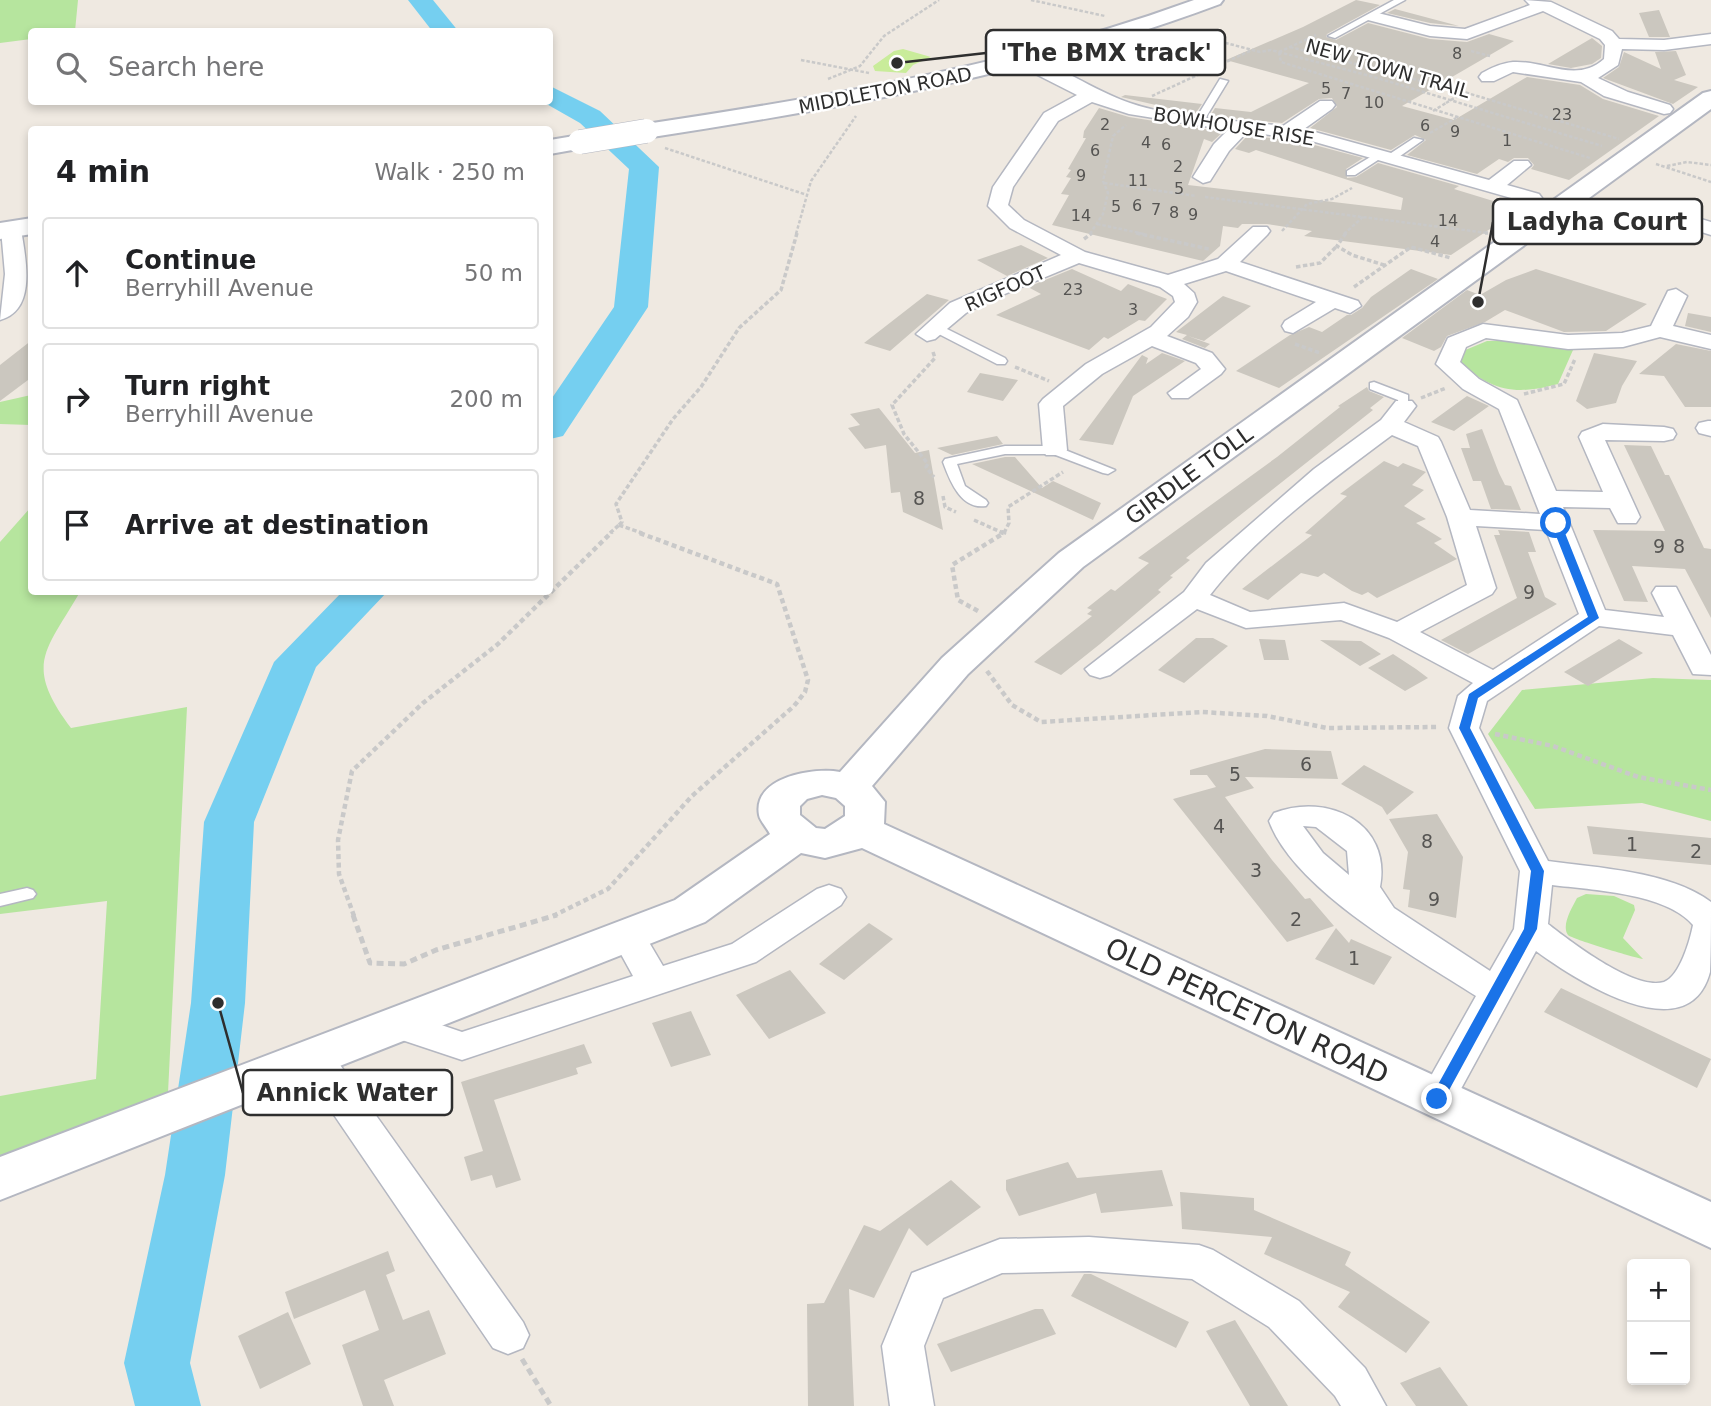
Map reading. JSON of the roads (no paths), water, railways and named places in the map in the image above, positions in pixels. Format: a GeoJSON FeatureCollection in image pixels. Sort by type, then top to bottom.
{"type":"FeatureCollection","features":[{"type":"Feature","properties":{"kind":"street","name":"MIDDLETON ROAD"},"geometry":{"type":"LineString","coordinates":[[553,146],[858,98],[959,78],[1154,24],[1213,0]]}},
{"type":"Feature","properties":{"kind":"street"},"geometry":{"type":"LineString","coordinates":[[1374,17],[1430,31],[1467,34],[1539,3],[1593,27],[1614,44],[1664,45],[1711,39]]}},
{"type":"Feature","properties":{"kind":"street"},"geometry":{"type":"LineString","coordinates":[[1488,77],[1505,68],[1585,76],[1607,67],[1612,61],[1614,44]]}},
{"type":"Feature","properties":{"kind":"street","name":"BOWHOUSE RISE"},"geometry":{"type":"LineString","coordinates":[[1022,60],[1091,96],[1134,110],[1204,115],[1243,126],[1310,135],[1532,198]]}},
{"type":"Feature","properties":{"kind":"street"},"geometry":{"type":"LineString","coordinates":[[1585,76],[1590,82],[1633,101],[1664,109]]}},
{"type":"Feature","properties":{"kind":"street"},"geometry":{"type":"LineString","coordinates":[[1055,450],[1051,404],[1092,371],[1149,337],[1182,312],[1186,302],[1183,293],[1168,282],[1073,253],[1010,219],[998,205],[999,195],[1051,117],[1091,96]]}},
{"type":"Feature","properties":{"kind":"street","name":"GIRDLE TOLL"},"geometry":{"type":"LineString","coordinates":[[854,808],[971,651],[1071,560],[1711,98]]}},
{"type":"Feature","properties":{"kind":"street"},"geometry":{"type":"LineString","coordinates":[[1287,132],[1326,105]]}},
{"type":"Feature","properties":{"kind":"street"},"geometry":{"type":"LineString","coordinates":[[1203,177],[1217,155],[1243,126]]}},
{"type":"Feature","properties":{"kind":"street"},"geometry":{"type":"LineString","coordinates":[[1492,187],[1521,165]]}},
{"type":"Feature","properties":{"kind":"street"},"geometry":{"type":"LineString","coordinates":[[1671,216],[1711,229]]}},
{"type":"Feature","properties":{"kind":"street"},"geometry":{"type":"LineString","coordinates":[[0,313],[10,304],[17,284],[14,229]]}},
{"type":"Feature","properties":{"kind":"street"},"geometry":{"type":"LineString","coordinates":[[1168,282],[1233,257],[1260,231]]}},
{"type":"Feature","properties":{"kind":"street","name":"RIGFOOT"},"geometry":{"type":"LineString","coordinates":[[932,331],[958,309],[1073,253]]}},
{"type":"Feature","properties":{"kind":"street"},"geometry":{"type":"LineString","coordinates":[[1233,257],[1274,280],[1342,303],[1293,326]]}},
{"type":"Feature","properties":{"kind":"street"},"geometry":{"type":"LineString","coordinates":[[1660,330],[1676,296]]}},
{"type":"Feature","properties":{"kind":"street"},"geometry":{"type":"LineString","coordinates":[[1594,618],[1509,405],[1471,384],[1448,364],[1456,343],[1483,331],[1583,341],[1623,340],[1660,330],[1711,342]]}},
{"type":"Feature","properties":{"kind":"street"},"geometry":{"type":"LineString","coordinates":[[1149,337],[1204,358],[1213,369],[1207,376],[1180,393]]}},
{"type":"Feature","properties":{"kind":"street"},"geometry":{"type":"LineString","coordinates":[[1100,669],[1194,598],[1216,569],[1323,474],[1397,415],[1429,442],[1460,517],[1482,588],[1399,632]]}},
{"type":"Feature","properties":{"kind":"street"},"geometry":{"type":"LineString","coordinates":[[1460,517],[1623,508],[1591,437],[1603,431],[1664,434]]}},
{"type":"Feature","properties":{"kind":"street"},"geometry":{"type":"LineString","coordinates":[[1666,593],[1703,668]]}},
{"type":"Feature","properties":{"kind":"street"},"geometry":{"type":"LineString","coordinates":[[1194,598],[1246,620],[1269,621],[1344,611],[1399,632],[1495,682]]}},
{"type":"Feature","properties":{"kind":"street"},"geometry":{"type":"LineString","coordinates":[[1437,1099],[1531,929],[1537,871],[1464,728],[1473,696],[1594,618],[1683,628]]}},
{"type":"Feature","properties":{"kind":"street"},"geometry":{"type":"LineString","coordinates":[[822,782],[854,808],[835,841],[821,843],[795,837],[779,820],[778,809],[782,799],[791,791],[822,782]]}},
{"type":"Feature","properties":{"kind":"street","name":"OLD PERCETON ROAD"},"geometry":{"type":"LineString","coordinates":[[854,808],[1437,1099],[1711,1226]]}},
{"type":"Feature","properties":{"kind":"street"},"geometry":{"type":"LineString","coordinates":[[0,1179],[400,1026],[690,911],[795,837]]}},
{"type":"Feature","properties":{"kind":"street"},"geometry":{"type":"LineString","coordinates":[[1531,929],[1589,971],[1629,990],[1649,995],[1671,994],[1687,985],[1711,930],[1710,919],[1700,909],[1674,894],[1537,871]]}},
{"type":"Feature","properties":{"kind":"street"},"geometry":{"type":"LineString","coordinates":[[400,1026],[463,1046],[744,953],[829,897]]}},
{"type":"Feature","properties":{"kind":"street"},"geometry":{"type":"LineString","coordinates":[[1381,917],[1496,991]]}},
{"type":"Feature","properties":{"kind":"street"},"geometry":{"type":"LineString","coordinates":[[628,936],[655,983]]}},
{"type":"Feature","properties":{"kind":"street"},"geometry":{"type":"LineString","coordinates":[[315,1058],[508,1335]]}},
{"type":"Feature","properties":{"kind":"street"},"geometry":{"type":"LineString","coordinates":[[912,1406],[903,1346],[927,1286],[1000,1256],[1089,1254],[1199,1262],[1284,1314],[1350,1382],[1364,1406]]}},
{"type":"Feature","properties":{"kind":"lane"},"geometry":{"type":"LineString","coordinates":[[1332,36],[1374,17],[1380,10],[1401,0]]}},
{"type":"Feature","properties":{"kind":"lane"},"geometry":{"type":"LineString","coordinates":[[1204,115],[1223,81]]}},
{"type":"Feature","properties":{"kind":"lane"},"geometry":{"type":"LineString","coordinates":[[1351,173],[1418,140]]}},
{"type":"Feature","properties":{"kind":"lane","name":"RIGFOOT"},"geometry":{"type":"LineString","coordinates":[[932,331],[1001,361]]}},
{"type":"Feature","properties":{"kind":"lane"},"geometry":{"type":"LineString","coordinates":[[1374,386],[1404,398],[1397,415]]}},
{"type":"Feature","properties":{"kind":"lane"},"geometry":{"type":"LineString","coordinates":[[981,503],[958,488],[950,462],[1005,450],[1055,450],[1108,470]]}},
{"type":"Feature","properties":{"kind":"lane"},"geometry":{"type":"LineString","coordinates":[[0,900],[27,894]]}},
{"type":"Feature","properties":{"kind":"waterway"},"geometry":{"type":"LineString","coordinates":[[420,0],[444,28]]}},
{"type":"Feature","properties":{"kind":"waterway"},"geometry":{"type":"LineString","coordinates":[[553,96],[590,117],[644,167],[631,307],[553,424]]}},
{"type":"Feature","properties":{"kind":"waterway"},"geometry":{"type":"LineString","coordinates":[[168,1406],[157,1363],[195,1175],[218,1003],[229,822],[296,662],[363,595]]}},
{"type":"Feature","properties":{"kind":"place","name":"'The BMX track'"},"geometry":{"type":"Point","coordinates":[897,63]}},
{"type":"Feature","properties":{"kind":"place","name":"Ladyha Court"},"geometry":{"type":"Point","coordinates":[1478,302]}},
{"type":"Feature","properties":{"kind":"place","name":"Annick Water"},"geometry":{"type":"Point","coordinates":[218,1003]}}]}
